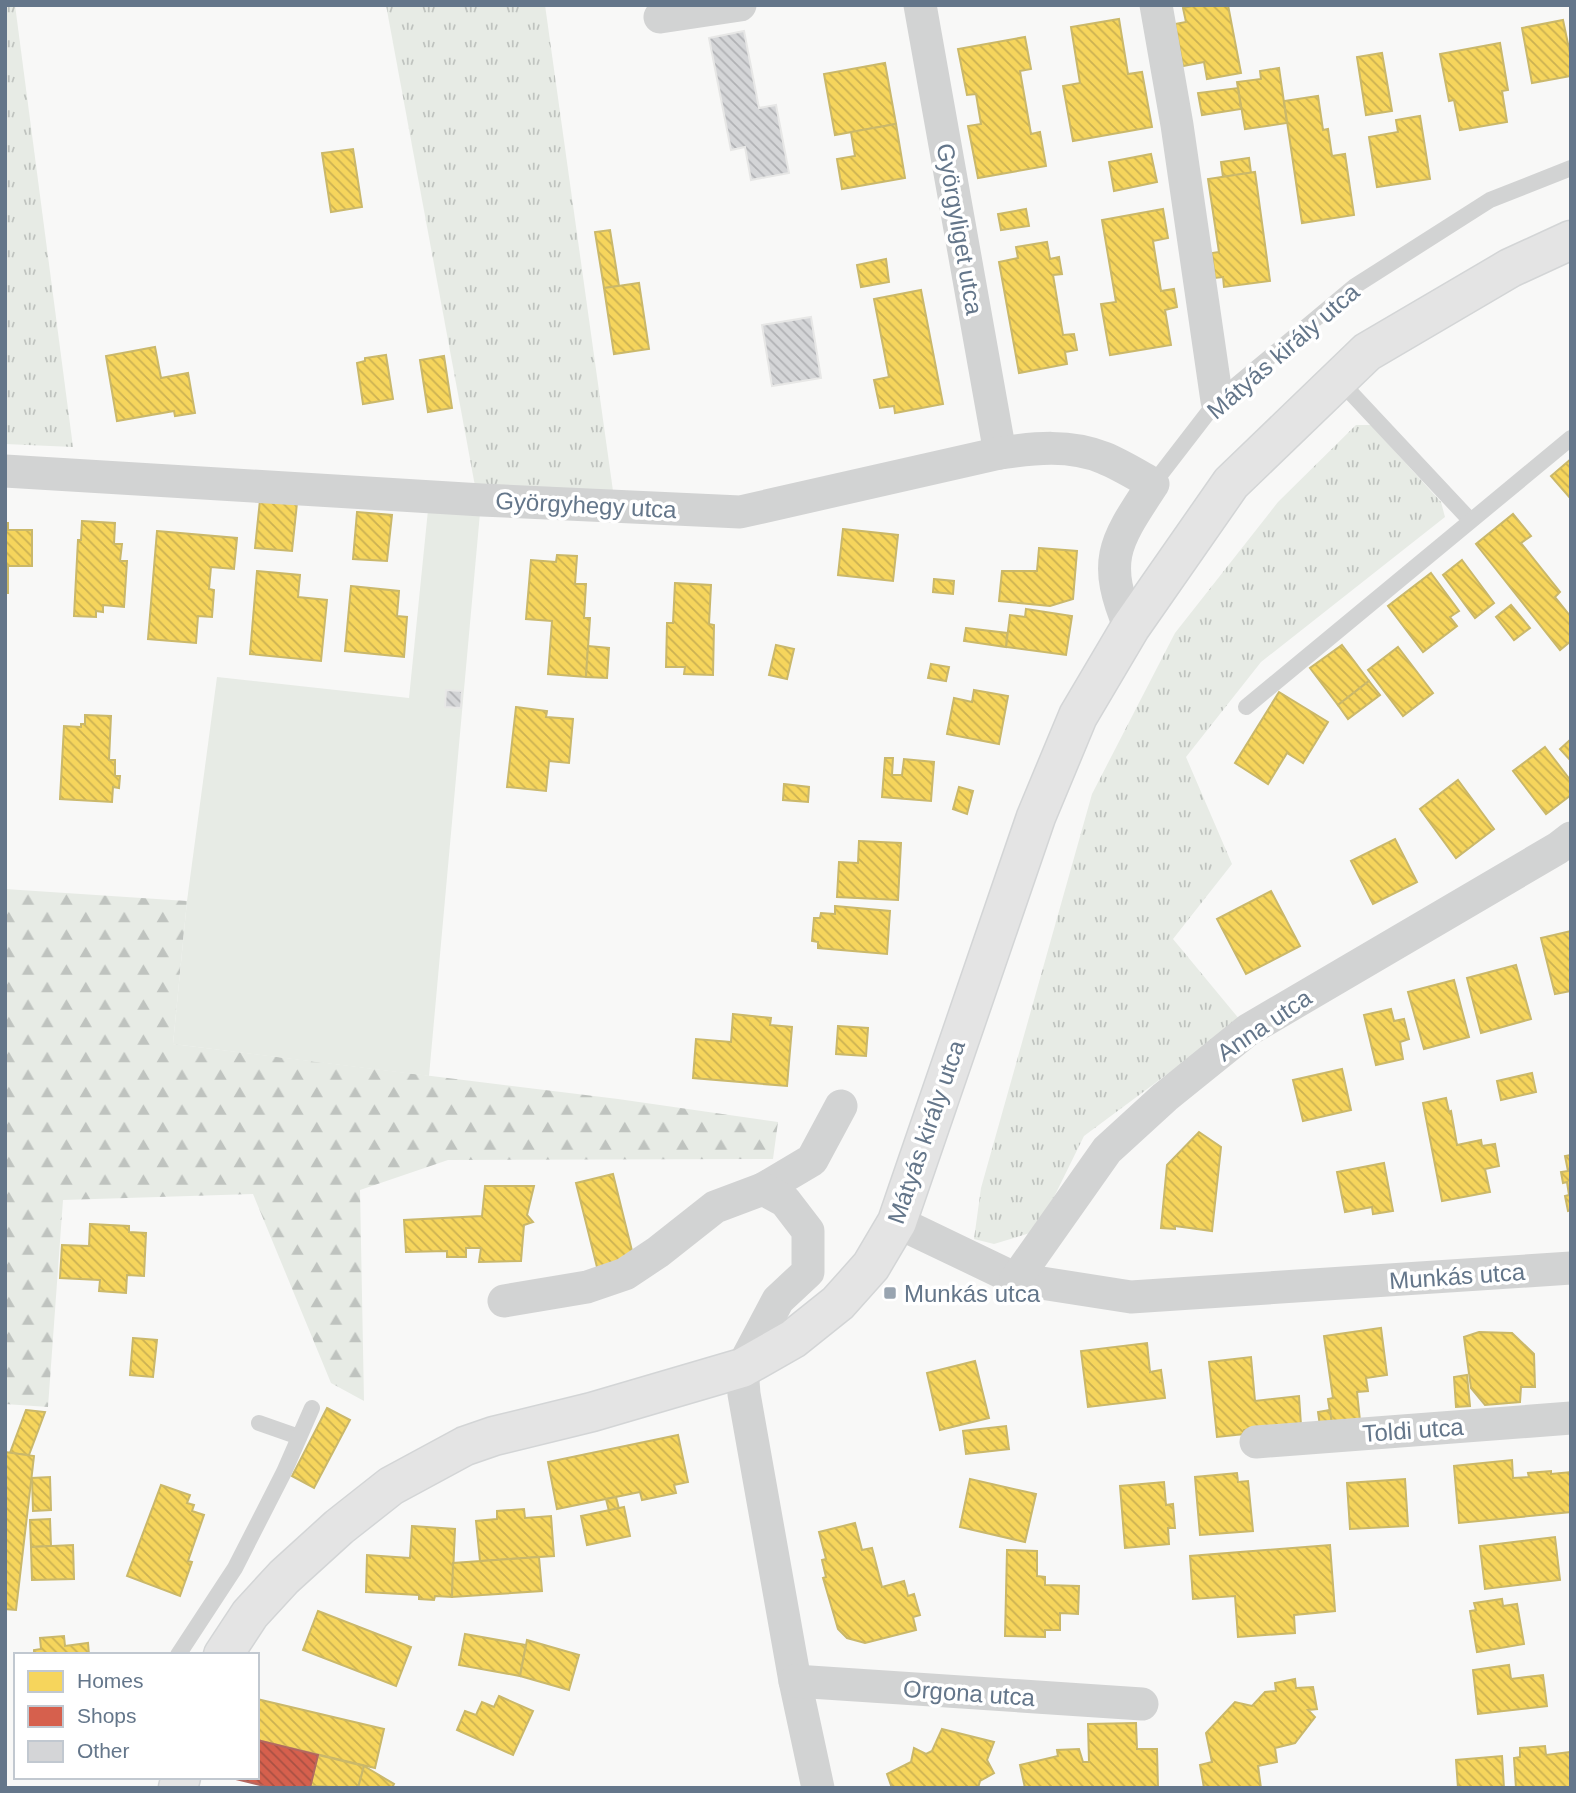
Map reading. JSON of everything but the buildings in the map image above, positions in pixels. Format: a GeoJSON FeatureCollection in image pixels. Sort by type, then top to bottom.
{"type":"FeatureCollection","features":[{"type":"Feature","properties":{"kind":"main road","name":"Mátyás király utca"},"geometry":{"type":"LineString","coordinates":[[224,1653],[250,1614],[284,1577],[339,1527],[391,1486],[475,1443],[742,1368],[793,1339],[838,1303],[871,1265],[897,1222],[1036,817],[1078,716],[1130,628],[1231,482],[1367,352],[1510,268],[1571,240]]}},
{"type":"Feature","properties":{"kind":"street"},"geometry":{"type":"LineString","coordinates":[[660,17],[740,5]]}},
{"type":"Feature","properties":{"kind":"street","name":"Györgyliget utca"},"geometry":{"type":"LineString","coordinates":[[920,5],[1000,453]]}},
{"type":"Feature","properties":{"kind":"street"},"geometry":{"type":"LineString","coordinates":[[1156,5],[1177,125],[1217,401]]}},
{"type":"Feature","properties":{"kind":"street","name":"Györgyhegy utca"},"geometry":{"type":"LineString","coordinates":[[5,471],[482,500],[740,512],[1000,453],[1034,449],[1074,449],[1104,458],[1153,484]]}},
{"type":"Feature","properties":{"kind":"street","name":"Mátyás király utca"},"geometry":{"type":"LineString","coordinates":[[1130,628],[1118,600],[1112,569],[1122,531],[1153,484]]}},
{"type":"Feature","properties":{"kind":"street","name":"Anna utca"},"geometry":{"type":"LineString","coordinates":[[1016,1279],[1107,1150],[1165,1097],[1248,1030],[1571,838]]}},
{"type":"Feature","properties":{"kind":"street"},"geometry":{"type":"LineString","coordinates":[[504,1301],[587,1287],[625,1274],[715,1208],[763,1189],[812,1160],[841,1106]]}},
{"type":"Feature","properties":{"kind":"street"},"geometry":{"type":"LineString","coordinates":[[763,1189],[785,1201],[808,1231],[808,1272],[778,1300],[742,1368],[744,1394],[795,1681],[818,1788]]}},
{"type":"Feature","properties":{"kind":"street","name":"Munkás utca"},"geometry":{"type":"LineString","coordinates":[[897,1222],[1016,1279],[1131,1297],[1571,1268]]}},
{"type":"Feature","properties":{"kind":"street","name":"Toldi utca"},"geometry":{"type":"LineString","coordinates":[[1256,1442],[1571,1418]]}},
{"type":"Feature","properties":{"kind":"street","name":"Orgona utca"},"geometry":{"type":"LineString","coordinates":[[795,1681],[1142,1704]]}},
{"type":"Feature","properties":{"kind":"lane","name":"Mátyás király utca"},"geometry":{"type":"LineString","coordinates":[[1153,484],[1217,401],[1355,286],[1490,200],[1571,168]]}},
{"type":"Feature","properties":{"kind":"lane"},"geometry":{"type":"LineString","coordinates":[[1338,378],[1470,520]]}},
{"type":"Feature","properties":{"kind":"lane"},"geometry":{"type":"LineString","coordinates":[[1245,707],[1571,438]]}},
{"type":"Feature","properties":{"kind":"lane"},"geometry":{"type":"LineString","coordinates":[[179,1653],[235,1568],[312,1408]]}},
{"type":"Feature","properties":{"kind":"lane"},"geometry":{"type":"LineString","coordinates":[[259,1423],[299,1437]]}},
{"type":"Feature","properties":{"kind":"green space"},"geometry":{"type":"Polygon","coordinates":[[[5,5],[15,5],[73,447],[5,444],[5,5]]]}},
{"type":"Feature","properties":{"kind":"green space"},"geometry":{"type":"Polygon","coordinates":[[[386,5],[545,5],[613,491],[480,513],[386,5]]]}},
{"type":"Feature","properties":{"kind":"green space"},"geometry":{"type":"Polygon","coordinates":[[[1356,425],[1371,425],[1441,502],[1445,517],[1261,662],[1186,757],[1232,864],[1173,939],[1240,1020],[1084,1136],[1054,1197],[1030,1233],[994,1244],[974,1239],[981,1188],[1092,794],[1175,633],[1278,502],[1356,425]]]}},
{"type":"Feature","properties":{"kind":"green space"},"geometry":{"type":"Polygon","coordinates":[[[428,510],[480,513],[429,1076],[173,1044],[187,901],[217,677],[409,698],[428,510]]]}},
{"type":"Feature","properties":{"kind":"green space"},"geometry":{"type":"Polygon","coordinates":[[[5,889],[187,901],[173,1044],[618,1099],[778,1122],[773,1159],[448,1160],[360,1190],[364,1401],[331,1383],[253,1194],[63,1200],[48,1407],[5,1404],[5,889]]]}},
{"type":"Feature","properties":{"kind":"place","name":"Munkás utca"},"geometry":{"type":"Point","coordinates":[890,1293]}}]}
